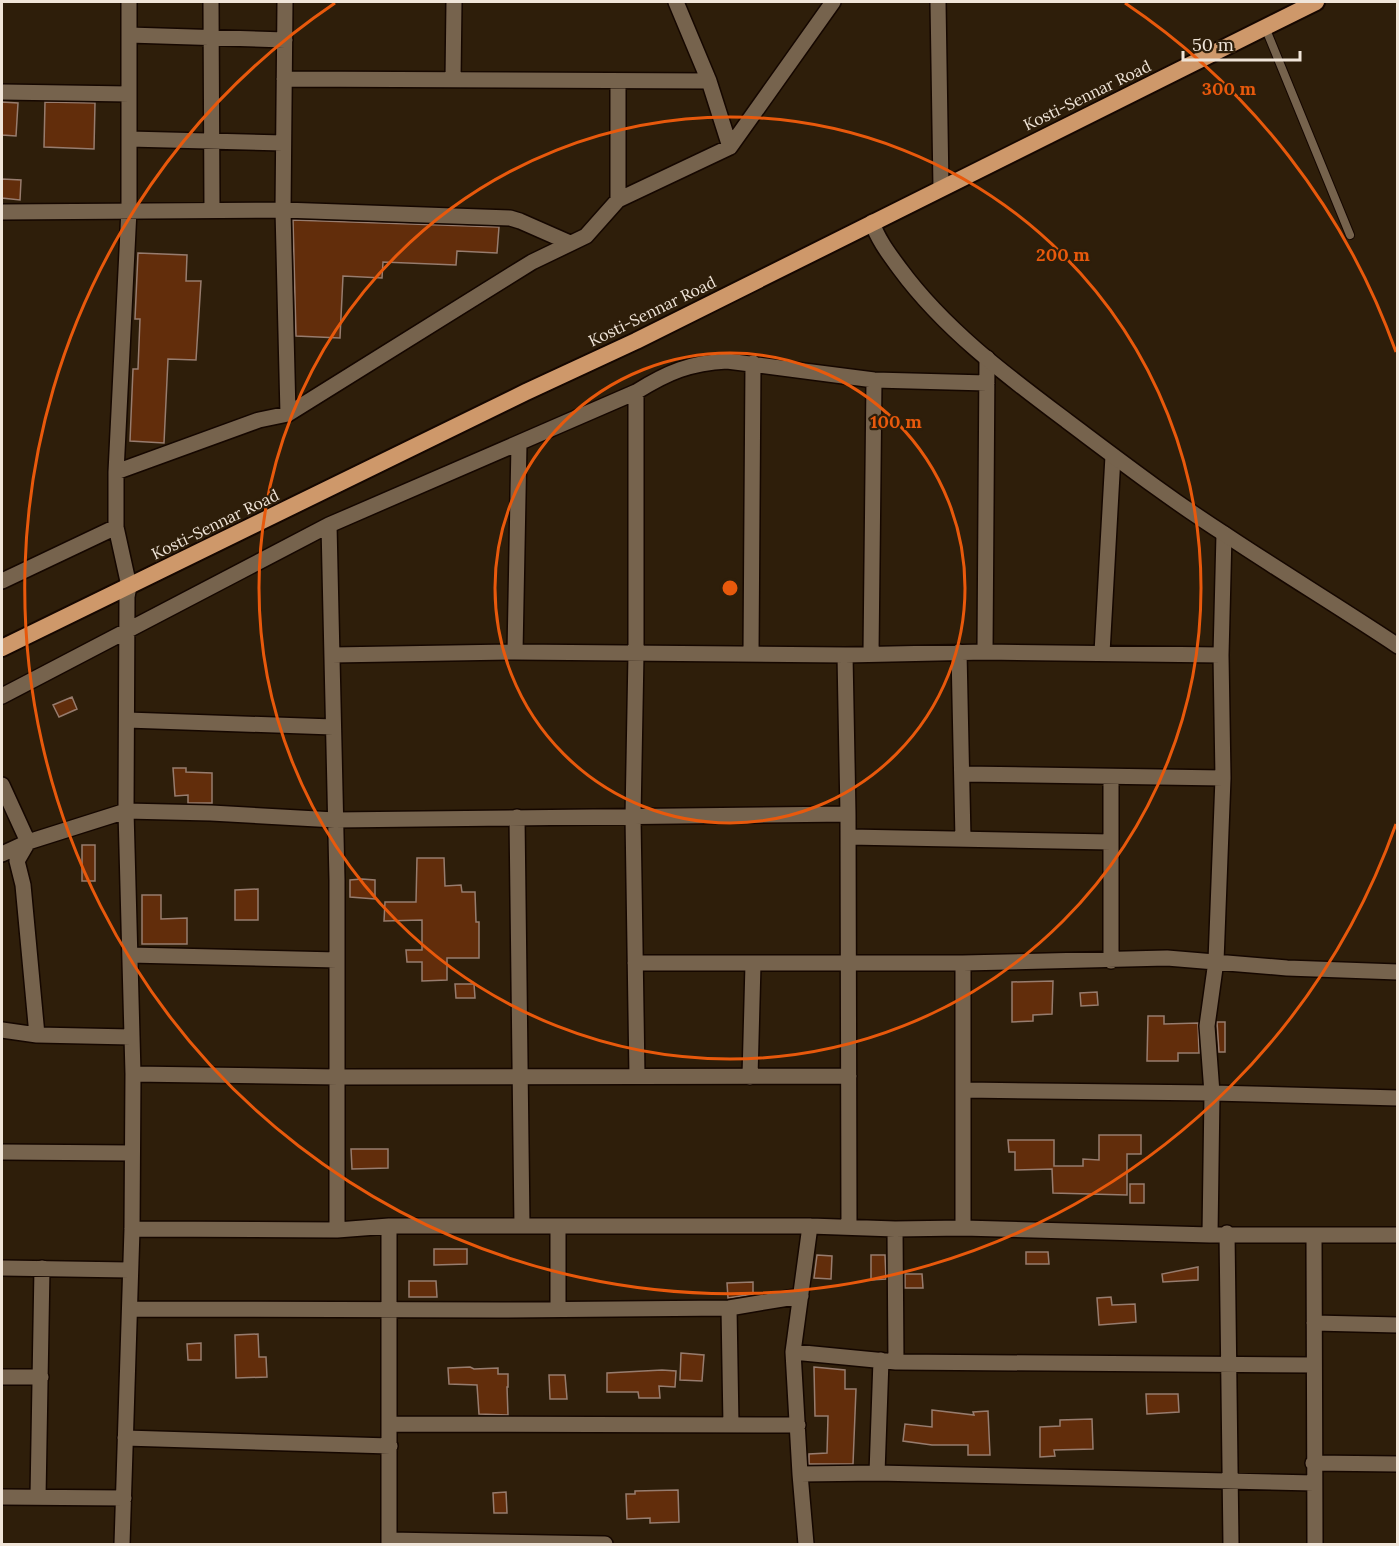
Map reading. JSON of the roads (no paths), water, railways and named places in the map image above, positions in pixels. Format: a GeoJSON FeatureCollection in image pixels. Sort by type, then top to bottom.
{"type":"FeatureCollection","features":[{"type":"Feature","properties":{"kind":"highway","name":"Kosti-Sennar Road"},"geometry":{"type":"LineString","coordinates":[[2,648],[636,341],[1316,2]]}},
{"type":"Feature","properties":{"kind":"street"},"geometry":{"type":"LineString","coordinates":[[122,1545],[132,1229],[133,1074],[126,811],[127,597],[129,586],[117,527],[116,472],[129,210],[129,2]]}},
{"type":"Feature","properties":{"kind":"street"},"geometry":{"type":"LineString","coordinates":[[211,2],[212,210]]}},
{"type":"Feature","properties":{"kind":"street"},"geometry":{"type":"LineString","coordinates":[[285,2],[283,210],[288,414]]}},
{"type":"Feature","properties":{"kind":"street"},"geometry":{"type":"LineString","coordinates":[[453,79],[454,2]]}},
{"type":"Feature","properties":{"kind":"street"},"geometry":{"type":"LineString","coordinates":[[676,2],[709,81],[730,147]]}},
{"type":"Feature","properties":{"kind":"street"},"geometry":{"type":"LineString","coordinates":[[116,472],[259,420],[288,414],[532,262],[588,234],[618,200],[730,147],[833,2]]}},
{"type":"Feature","properties":{"kind":"street"},"geometry":{"type":"LineString","coordinates":[[938,2],[941,188]]}},
{"type":"Feature","properties":{"kind":"street"},"geometry":{"type":"LineString","coordinates":[[129,34],[285,40]]}},
{"type":"Feature","properties":{"kind":"street"},"geometry":{"type":"LineString","coordinates":[[284,79],[709,81]]}},
{"type":"Feature","properties":{"kind":"street"},"geometry":{"type":"LineString","coordinates":[[618,81],[618,200]]}},
{"type":"Feature","properties":{"kind":"street"},"geometry":{"type":"LineString","coordinates":[[2,92],[129,94]]}},
{"type":"Feature","properties":{"kind":"street"},"geometry":{"type":"LineString","coordinates":[[129,139],[284,143]]}},
{"type":"Feature","properties":{"kind":"street"},"geometry":{"type":"LineString","coordinates":[[2,212],[283,210],[510,218],[570,243]]}},
{"type":"Feature","properties":{"kind":"street"},"geometry":{"type":"LineString","coordinates":[[872,222],[878,238],[925,300],[961,337],[987,358],[1113,456],[1224,534],[1398,646]]}},
{"type":"Feature","properties":{"kind":"street"},"geometry":{"type":"LineString","coordinates":[[985,652],[987,358]]}},
{"type":"Feature","properties":{"kind":"street"},"geometry":{"type":"LineString","coordinates":[[2,696],[329,525],[636,392],[672,371],[705,362],[727,361],[874,380],[987,383]]}},
{"type":"Feature","properties":{"kind":"street"},"geometry":{"type":"LineString","coordinates":[[752,654],[753,363]]}},
{"type":"Feature","properties":{"kind":"street"},"geometry":{"type":"LineString","coordinates":[[871,654],[874,380]]}},
{"type":"Feature","properties":{"kind":"street"},"geometry":{"type":"LineString","coordinates":[[636,392],[636,654],[633,817],[637,1076]]}},
{"type":"Feature","properties":{"kind":"street"},"geometry":{"type":"LineString","coordinates":[[515,652],[519,444]]}},
{"type":"Feature","properties":{"kind":"street"},"geometry":{"type":"LineString","coordinates":[[1102,653],[1113,456]]}},
{"type":"Feature","properties":{"kind":"street"},"geometry":{"type":"LineString","coordinates":[[329,525],[337,960],[337,1230]]}},
{"type":"Feature","properties":{"kind":"street"},"geometry":{"type":"LineString","coordinates":[[2,581],[117,527]]}},
{"type":"Feature","properties":{"kind":"street"},"geometry":{"type":"LineString","coordinates":[[1210,1235],[1212,1093],[1207,1026],[1216,961],[1223,778],[1221,655],[1224,534]]}},
{"type":"Feature","properties":{"kind":"street"},"geometry":{"type":"LineString","coordinates":[[332,655],[515,652],[845,655],[985,652],[1221,655]]}},
{"type":"Feature","properties":{"kind":"street"},"geometry":{"type":"LineString","coordinates":[[959,652],[963,839]]}},
{"type":"Feature","properties":{"kind":"street"},"geometry":{"type":"LineString","coordinates":[[845,655],[849,837],[849,1226]]}},
{"type":"Feature","properties":{"kind":"street"},"geometry":{"type":"LineString","coordinates":[[128,720],[333,727]]}},
{"type":"Feature","properties":{"kind":"street"},"geometry":{"type":"LineString","coordinates":[[962,774],[1223,778]]}},
{"type":"Feature","properties":{"kind":"street"},"geometry":{"type":"LineString","coordinates":[[1111,777],[1111,961]]}},
{"type":"Feature","properties":{"kind":"street"},"geometry":{"type":"LineString","coordinates":[[2,785],[28,842]]}},
{"type":"Feature","properties":{"kind":"street"},"geometry":{"type":"LineString","coordinates":[[2,854],[28,842],[126,811],[335,820],[848,814]]}},
{"type":"Feature","properties":{"kind":"street"},"geometry":{"type":"LineString","coordinates":[[517,817],[522,1226]]}},
{"type":"Feature","properties":{"kind":"street"},"geometry":{"type":"LineString","coordinates":[[849,837],[1111,842]]}},
{"type":"Feature","properties":{"kind":"street"},"geometry":{"type":"LineString","coordinates":[[28,842],[17,861],[23,885],[37,1035]]}},
{"type":"Feature","properties":{"kind":"street"},"geometry":{"type":"LineString","coordinates":[[130,955],[337,960]]}},
{"type":"Feature","properties":{"kind":"street"},"geometry":{"type":"LineString","coordinates":[[635,963],[963,963],[1167,958],[1287,969],[1398,972]]}},
{"type":"Feature","properties":{"kind":"street"},"geometry":{"type":"LineString","coordinates":[[963,963],[963,1228]]}},
{"type":"Feature","properties":{"kind":"street"},"geometry":{"type":"LineString","coordinates":[[750,1077],[753,964]]}},
{"type":"Feature","properties":{"kind":"street"},"geometry":{"type":"LineString","coordinates":[[2,1030],[37,1035],[131,1038]]}},
{"type":"Feature","properties":{"kind":"street"},"geometry":{"type":"LineString","coordinates":[[133,1074],[338,1077],[849,1076]]}},
{"type":"Feature","properties":{"kind":"street"},"geometry":{"type":"LineString","coordinates":[[964,1090],[1398,1098]]}},
{"type":"Feature","properties":{"kind":"street"},"geometry":{"type":"LineString","coordinates":[[2,1152],[131,1153]]}},
{"type":"Feature","properties":{"kind":"street"},"geometry":{"type":"LineString","coordinates":[[132,1229],[337,1230],[389,1226],[849,1226],[895,1229],[963,1228],[1210,1235],[1227,1233],[1398,1236]]}},
{"type":"Feature","properties":{"kind":"street"},"geometry":{"type":"LineString","coordinates":[[389,1226],[389,1542],[605,1545]]}},
{"type":"Feature","properties":{"kind":"street"},"geometry":{"type":"LineString","coordinates":[[558,1226],[558,1309]]}},
{"type":"Feature","properties":{"kind":"street"},"geometry":{"type":"LineString","coordinates":[[806,1545],[793,1352],[810,1226]]}},
{"type":"Feature","properties":{"kind":"street"},"geometry":{"type":"LineString","coordinates":[[877,1473],[888,1361],[895,1229]]}},
{"type":"Feature","properties":{"kind":"street"},"geometry":{"type":"LineString","coordinates":[[1227,1233],[1232,1481],[1231,1545]]}},
{"type":"Feature","properties":{"kind":"street"},"geometry":{"type":"LineString","coordinates":[[1314,1235],[1315,1545]]}},
{"type":"Feature","properties":{"kind":"street"},"geometry":{"type":"LineString","coordinates":[[2,1268],[129,1270]]}},
{"type":"Feature","properties":{"kind":"street"},"geometry":{"type":"LineString","coordinates":[[38,1497],[42,1268]]}},
{"type":"Feature","properties":{"kind":"street"},"geometry":{"type":"LineString","coordinates":[[130,1309],[729,1308],[801,1296]]}},
{"type":"Feature","properties":{"kind":"street"},"geometry":{"type":"LineString","coordinates":[[729,1308],[731,1425]]}},
{"type":"Feature","properties":{"kind":"street"},"geometry":{"type":"LineString","coordinates":[[1314,1323],[1398,1324]]}},
{"type":"Feature","properties":{"kind":"street"},"geometry":{"type":"LineString","coordinates":[[793,1352],[888,1361],[1314,1365]]}},
{"type":"Feature","properties":{"kind":"street"},"geometry":{"type":"LineString","coordinates":[[2,1377],[41,1377]]}},
{"type":"Feature","properties":{"kind":"street"},"geometry":{"type":"LineString","coordinates":[[390,1424],[798,1425]]}},
{"type":"Feature","properties":{"kind":"street"},"geometry":{"type":"LineString","coordinates":[[125,1438],[390,1446]]}},
{"type":"Feature","properties":{"kind":"street"},"geometry":{"type":"LineString","coordinates":[[1313,1463],[1398,1464]]}},
{"type":"Feature","properties":{"kind":"street"},"geometry":{"type":"LineString","coordinates":[[800,1474],[877,1473],[1314,1483]]}},
{"type":"Feature","properties":{"kind":"street"},"geometry":{"type":"LineString","coordinates":[[2,1497],[124,1497]]}},
{"type":"Feature","properties":{"kind":"lane"},"geometry":{"type":"LineString","coordinates":[[1265,27],[1350,235]]}}]}
